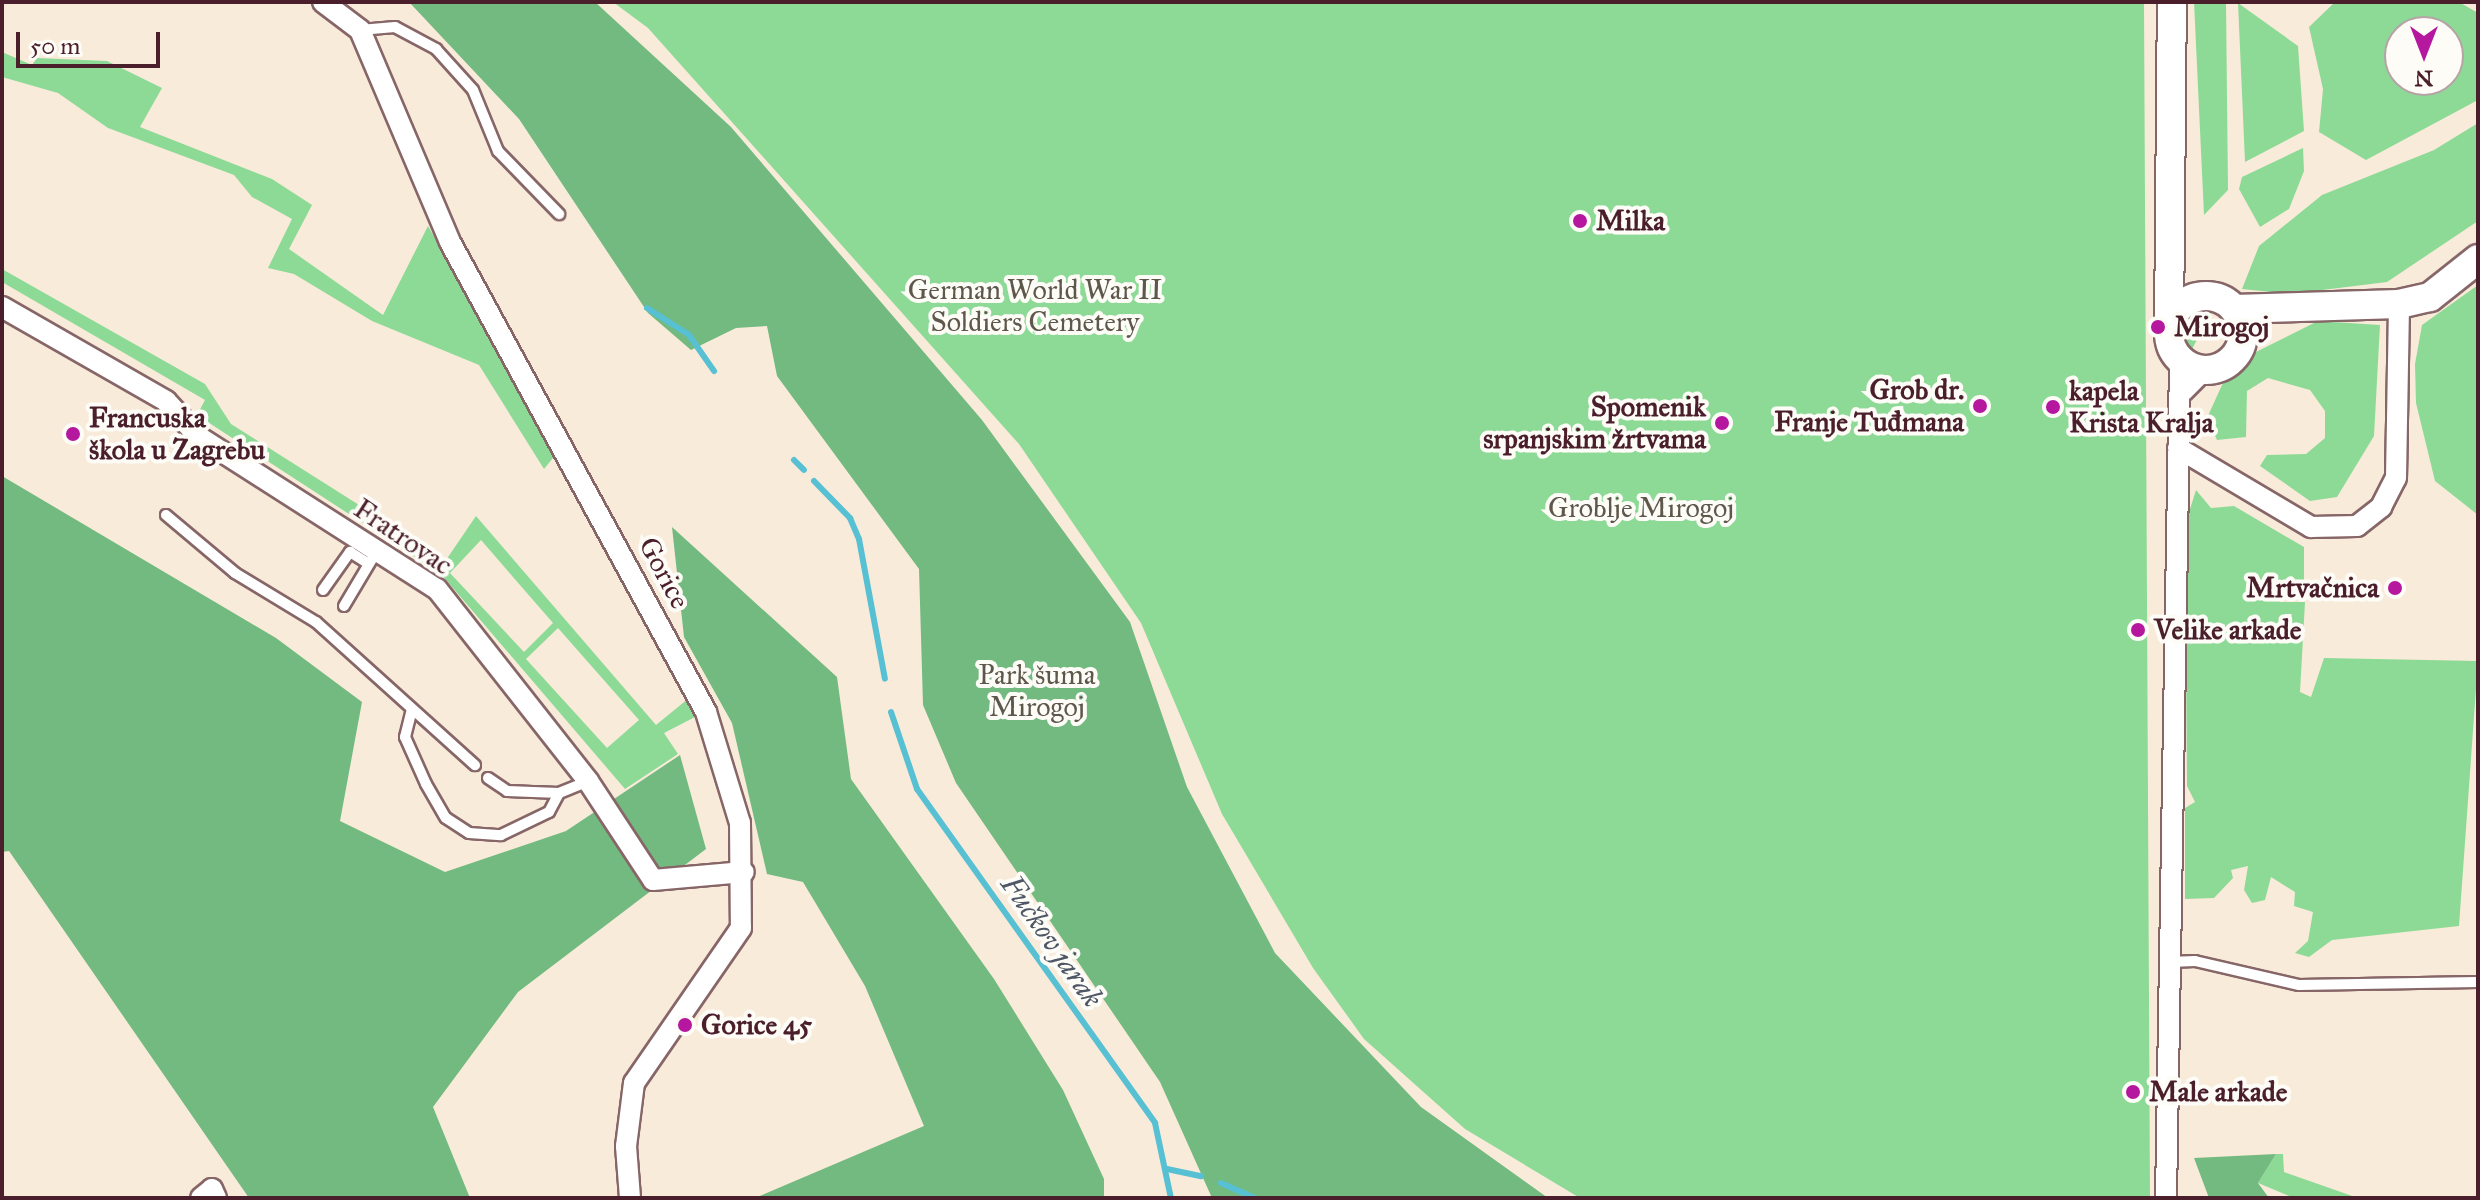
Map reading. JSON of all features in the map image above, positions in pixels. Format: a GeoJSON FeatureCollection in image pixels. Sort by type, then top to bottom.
{"type":"FeatureCollection","features":[{"type":"Feature","properties":{"kind":"main road"},"geometry":{"type":"LineString","coordinates":[[2172,2],[2169,330],[2192,364],[2226,364],[2238,351],[2298,312]]}},
{"type":"Feature","properties":{"kind":"main road"},"geometry":{"type":"LineString","coordinates":[[2170,256],[2207,296],[2234,309],[2298,312],[2399,304],[2430,297],[2478,259]]}},
{"type":"Feature","properties":{"kind":"main road"},"geometry":{"type":"LineString","coordinates":[[2169,330],[2179,308],[2207,296]]}},
{"type":"Feature","properties":{"kind":"main road"},"geometry":{"type":"LineString","coordinates":[[2234,309],[2243,332],[2238,351]]}},
{"type":"Feature","properties":{"kind":"street","name":"Gorice"},"geometry":{"type":"LineString","coordinates":[[323,2],[360,30],[450,242],[706,712],[740,823],[744,872],[741,928],[634,1083],[626,1146],[630,1198]]}},
{"type":"Feature","properties":{"kind":"street"},"geometry":{"type":"LineString","coordinates":[[2178,448],[2311,527],[2357,526],[2381,507],[2396,478],[2399,304]]}},
{"type":"Feature","properties":{"kind":"street","name":"Fratrovac"},"geometry":{"type":"LineString","coordinates":[[2,307],[166,401],[199,437],[373,557],[437,589],[588,781],[653,880],[744,872]]}},
{"type":"Feature","properties":{"kind":"street"},"geometry":{"type":"LineString","coordinates":[[2166,1198],[2178,448],[2183,391],[2192,364]]}},
{"type":"Feature","properties":{"kind":"street"},"geometry":{"type":"LineString","coordinates":[[201,1198],[212,1189],[216,1198]]}},
{"type":"Feature","properties":{"kind":"lane"},"geometry":{"type":"LineString","coordinates":[[360,30],[395,27],[436,49],[473,90],[498,151],[559,214]]}},
{"type":"Feature","properties":{"kind":"lane"},"geometry":{"type":"LineString","coordinates":[[166,515],[235,573],[316,622],[475,765]]}},
{"type":"Feature","properties":{"kind":"lane"},"geometry":{"type":"LineString","coordinates":[[323,590],[350,552],[373,557],[344,606]]}},
{"type":"Feature","properties":{"kind":"lane"},"geometry":{"type":"LineString","coordinates":[[412,709],[405,737],[426,784],[446,818],[469,833],[501,835],[549,812],[559,793]]}},
{"type":"Feature","properties":{"kind":"lane"},"geometry":{"type":"LineString","coordinates":[[488,778],[507,791],[559,793],[588,781]]}},
{"type":"Feature","properties":{"kind":"lane"},"geometry":{"type":"LineString","coordinates":[[2169,962],[2195,961],[2299,985],[2478,982]]}},
{"type":"Feature","properties":{"kind":"green space","name":"Park šuma Mirogoj"},"geometry":{"type":"Polygon","coordinates":[[[409,2],[595,2],[731,127],[982,420],[1130,622],[1187,787],[1275,953],[1421,1107],[1548,1198],[1212,1198],[1160,1082],[956,783],[923,705],[919,569],[777,376],[767,326],[736,328],[691,350],[648,313],[519,119],[409,2]]]}},
{"type":"Feature","properties":{"kind":"green space","name":"Groblje Mirogoj"},"geometry":{"type":"Polygon","coordinates":[[[613,2],[2144,2],[2150,1198],[1580,1198],[1465,1129],[1364,1039],[1313,968],[1222,814],[1141,623],[1019,444],[648,28],[613,2]]]}},
{"type":"Feature","properties":{"kind":"green space"},"geometry":{"type":"Polygon","coordinates":[[[2194,2],[2226,2],[2228,190],[2204,215],[2194,2]]]}},
{"type":"Feature","properties":{"kind":"green space"},"geometry":{"type":"Polygon","coordinates":[[[2335,2],[2459,2],[2478,13],[2478,100],[2366,160],[2319,132],[2323,89],[2309,27],[2335,2]]]}},
{"type":"Feature","properties":{"kind":"green space"},"geometry":{"type":"Polygon","coordinates":[[[2238,3],[2298,46],[2304,131],[2245,162],[2238,3]]]}},
{"type":"Feature","properties":{"kind":"green space"},"geometry":{"type":"Polygon","coordinates":[[[2,52],[32,65],[37,58],[107,61],[162,88],[140,127],[272,179],[312,205],[289,249],[383,315],[428,226],[557,453],[544,469],[479,365],[372,321],[294,274],[268,268],[292,219],[252,197],[234,175],[108,128],[58,93],[2,77],[2,52]]]}},
{"type":"Feature","properties":{"kind":"green space"},"geometry":{"type":"Polygon","coordinates":[[[2478,123],[2478,221],[2387,282],[2290,294],[2242,289],[2259,246],[2322,195],[2434,150],[2478,123]]]}},
{"type":"Feature","properties":{"kind":"green space"},"geometry":{"type":"Polygon","coordinates":[[[2303,148],[2304,171],[2289,209],[2260,227],[2239,189],[2242,177],[2303,148]]]}},
{"type":"Feature","properties":{"kind":"green space"},"geometry":{"type":"Polygon","coordinates":[[[2,269],[205,384],[231,424],[446,560],[476,516],[656,725],[689,698],[697,716],[664,733],[678,754],[625,789],[441,574],[197,415],[205,400],[2,282],[2,269]],[[481,540],[450,573],[524,652],[553,623],[481,540]],[[558,628],[526,659],[607,748],[639,720],[558,628]]]}},
{"type":"Feature","properties":{"kind":"green space"},"geometry":{"type":"Polygon","coordinates":[[[2478,285],[2478,515],[2435,481],[2416,403],[2415,364],[2422,325],[2478,285]]]}},
{"type":"Feature","properties":{"kind":"green space"},"geometry":{"type":"Polygon","coordinates":[[[2199,306],[2214,307],[2190,353],[2179,338],[2182,318],[2199,306]]]}},
{"type":"Feature","properties":{"kind":"green space"},"geometry":{"type":"Polygon","coordinates":[[[2318,321],[2380,325],[2374,436],[2337,497],[2310,501],[2260,466],[2267,455],[2306,454],[2325,438],[2325,411],[2310,390],[2268,378],[2247,391],[2246,437],[2217,440],[2207,418],[2222,385],[2254,353],[2318,321]]]}},
{"type":"Feature","properties":{"kind":"green space"},"geometry":{"type":"Polygon","coordinates":[[[2,476],[276,638],[362,702],[340,821],[445,872],[566,831],[680,755],[706,849],[518,992],[433,1107],[470,1198],[249,1198],[9,851],[2,852],[2,476]]]}},
{"type":"Feature","properties":{"kind":"green space"},"geometry":{"type":"Polygon","coordinates":[[[2196,490],[2211,508],[2234,506],[2304,547],[2304,583],[2281,584],[2280,602],[2305,602],[2300,692],[2311,697],[2324,658],[2478,661],[2459,926],[2332,940],[2309,957],[2295,953],[2308,941],[2313,912],[2294,906],[2295,892],[2271,877],[2265,900],[2252,903],[2244,890],[2248,866],[2231,870],[2233,878],[2214,898],[2185,899],[2185,808],[2195,802],[2187,786],[2185,525],[2196,490]]]}},
{"type":"Feature","properties":{"kind":"green space"},"geometry":{"type":"Polygon","coordinates":[[[672,527],[837,677],[851,779],[994,979],[1063,1090],[1104,1179],[1104,1198],[755,1198],[924,1126],[865,986],[803,882],[767,874],[732,723],[684,637],[672,527]]]}},
{"type":"Feature","properties":{"kind":"green space"},"geometry":{"type":"Polygon","coordinates":[[[2276,1154],[2283,1154],[2284,1172],[2358,1198],[2294,1198],[2258,1183],[2276,1154]]]}},
{"type":"Feature","properties":{"kind":"green space"},"geometry":{"type":"Polygon","coordinates":[[[2276,1154],[2258,1183],[2269,1198],[2209,1198],[2194,1158],[2276,1154]]]}},
{"type":"Feature","properties":{"kind":"waterway","name":"Fučkov jarak"},"geometry":{"type":"LineString","coordinates":[[647,308],[689,335],[714,371]]}},
{"type":"Feature","properties":{"kind":"waterway","name":"Fučkov jarak"},"geometry":{"type":"LineString","coordinates":[[794,460],[804,470]]}},
{"type":"Feature","properties":{"kind":"waterway","name":"Fučkov jarak"},"geometry":{"type":"LineString","coordinates":[[814,481],[850,518],[859,539],[885,679]]}},
{"type":"Feature","properties":{"kind":"waterway","name":"Fučkov jarak"},"geometry":{"type":"LineString","coordinates":[[891,712],[917,789],[1155,1123],[1171,1198]]}},
{"type":"Feature","properties":{"kind":"waterway"},"geometry":{"type":"LineString","coordinates":[[1167,1169],[1201,1176]]}},
{"type":"Feature","properties":{"kind":"waterway"},"geometry":{"type":"LineString","coordinates":[[1221,1183],[1255,1198]]}},
{"type":"Feature","properties":{"kind":"place","name":"Milka"},"geometry":{"type":"Point","coordinates":[1580,221]}},
{"type":"Feature","properties":{"kind":"place","name":"Mirogoj"},"geometry":{"type":"Point","coordinates":[2158,327]}},
{"type":"Feature","properties":{"kind":"place","name":"Grob dr. Franje Tuđmana"},"geometry":{"type":"Point","coordinates":[1980,406]}},
{"type":"Feature","properties":{"kind":"place","name":"kapela Krista Kralja"},"geometry":{"type":"Point","coordinates":[2053,407]}},
{"type":"Feature","properties":{"kind":"place","name":"Spomenik srpanjskim žrtvama"},"geometry":{"type":"Point","coordinates":[1722,423]}},
{"type":"Feature","properties":{"kind":"place","name":"Francuska škola u Zagrebu"},"geometry":{"type":"Point","coordinates":[73,434]}},
{"type":"Feature","properties":{"kind":"place","name":"Mrtvačnica"},"geometry":{"type":"Point","coordinates":[2395,588]}},
{"type":"Feature","properties":{"kind":"place","name":"Velike arkade"},"geometry":{"type":"Point","coordinates":[2138,630]}},
{"type":"Feature","properties":{"kind":"place","name":"Gorice 45"},"geometry":{"type":"Point","coordinates":[685,1025]}},
{"type":"Feature","properties":{"kind":"place","name":"Male arkade"},"geometry":{"type":"Point","coordinates":[2133,1092]}},
{"type":"Feature","properties":{"kind":"park label","name":"German World War II Soldiers Cemetery"},"geometry":{"type":"Point","coordinates":[1035,306]}}]}
